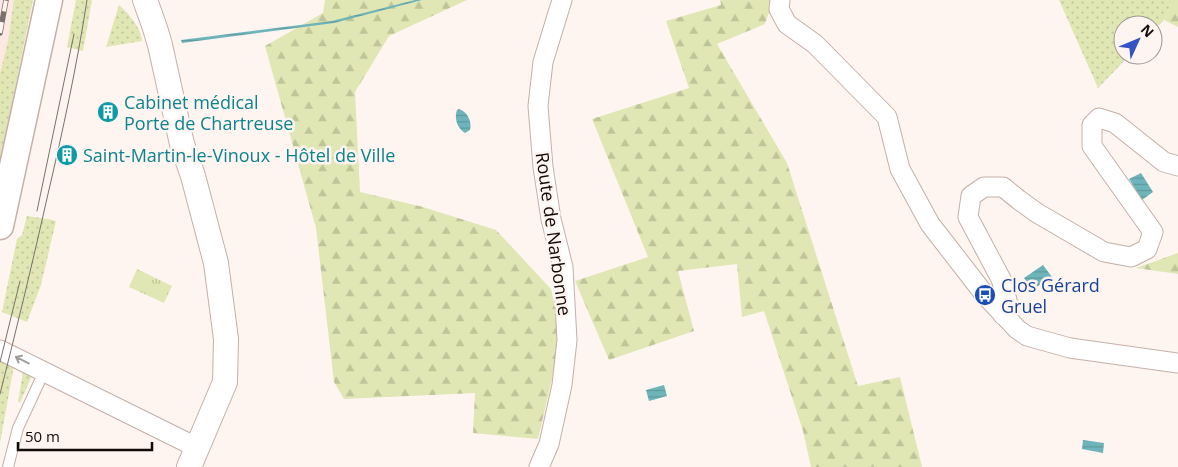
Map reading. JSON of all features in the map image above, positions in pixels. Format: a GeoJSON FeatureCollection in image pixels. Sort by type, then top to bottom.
{"type":"FeatureCollection","features":[{"type":"Feature","properties":{"kind":"main road"},"geometry":{"type":"LineString","coordinates":[[0,226],[50,1]]}},
{"type":"Feature","properties":{"kind":"street"},"geometry":{"type":"LineString","coordinates":[[0,350],[44,372],[193,457],[225,382],[226,339],[216,263],[193,176],[182,144],[155,28],[145,0]]}},
{"type":"Feature","properties":{"kind":"street","name":"Route de Narbonne"},"geometry":{"type":"LineString","coordinates":[[538,467],[549,444],[562,385],[567,340],[563,267],[551,219],[543,167],[538,106],[543,62],[562,0]]}},
{"type":"Feature","properties":{"kind":"street"},"geometry":{"type":"LineString","coordinates":[[780,0],[779,9],[787,24],[816,44],[887,117],[900,169],[930,224],[985,295],[1017,329],[1027,336],[1070,348],[1178,363]]}},
{"type":"Feature","properties":{"kind":"street"},"geometry":{"type":"LineString","coordinates":[[1003,315],[1007,300],[1001,279],[968,217],[971,196],[984,187],[1003,186],[1037,212],[1104,252],[1131,257],[1147,249],[1153,232],[1092,146],[1092,125],[1099,118],[1114,123],[1164,162],[1178,166]]}},
{"type":"Feature","properties":{"kind":"lane"},"geometry":{"type":"LineString","coordinates":[[8,467],[18,428],[44,372]]}},
{"type":"Feature","properties":{"kind":"shaded area"},"geometry":{"type":"Polygon","coordinates":[[[0,0],[15,0],[0,78],[0,0]]]}},
{"type":"Feature","properties":{"kind":"green space"},"geometry":{"type":"Polygon","coordinates":[[[14,0],[33,0],[0,161],[0,74],[8,41],[14,0]]]}},
{"type":"Feature","properties":{"kind":"green space"},"geometry":{"type":"Polygon","coordinates":[[[76,0],[92,0],[83,51],[67,47],[76,0]]]}},
{"type":"Feature","properties":{"kind":"green space"},"geometry":{"type":"Polygon","coordinates":[[[325,0],[467,0],[389,36],[355,92],[360,192],[423,207],[496,230],[551,289],[562,336],[538,439],[473,433],[475,393],[344,399],[334,382],[316,228],[265,46],[323,13],[325,0]]]}},
{"type":"Feature","properties":{"kind":"green space"},"geometry":{"type":"Polygon","coordinates":[[[720,0],[773,0],[765,24],[717,44],[787,163],[858,386],[900,377],[922,467],[811,467],[803,431],[764,311],[742,317],[737,264],[678,271],[694,331],[609,360],[575,281],[648,257],[592,119],[689,88],[666,21],[721,5],[720,0]]]}},
{"type":"Feature","properties":{"kind":"green space"},"geometry":{"type":"Polygon","coordinates":[[[1059,0],[1173,0],[1163,21],[1163,15],[1113,15],[1113,65],[1120,65],[1098,88],[1059,0]]]}},
{"type":"Feature","properties":{"kind":"green space"},"geometry":{"type":"Polygon","coordinates":[[[1173,0],[1178,0],[1178,27],[1164,20],[1173,0]]]}},
{"type":"Feature","properties":{"kind":"green space"},"geometry":{"type":"Polygon","coordinates":[[[119,5],[137,26],[142,41],[106,47],[119,5]]]}},
{"type":"Feature","properties":{"kind":"green space"},"geometry":{"type":"Polygon","coordinates":[[[27,216],[56,221],[41,285],[27,322],[2,312],[17,239],[22,235],[27,216]]]}},
{"type":"Feature","properties":{"kind":"green space"},"geometry":{"type":"Polygon","coordinates":[[[1178,253],[1178,274],[1136,268],[1178,253]]]}},
{"type":"Feature","properties":{"kind":"green space"},"geometry":{"type":"Polygon","coordinates":[[[137,269],[172,286],[164,303],[129,287],[137,269]]]}},
{"type":"Feature","properties":{"kind":"green space"},"geometry":{"type":"Polygon","coordinates":[[[0,356],[15,360],[0,443],[0,356]]]}},
{"type":"Feature","properties":{"kind":"green space"},"geometry":{"type":"Polygon","coordinates":[[[24,366],[34,371],[20,403],[18,402],[24,366]]]}},
{"type":"Feature","properties":{"kind":"water"},"geometry":{"type":"Polygon","coordinates":[[[415,0],[422,0],[334,23],[182,43],[181,40],[332,21],[415,0]]]}},
{"type":"Feature","properties":{"kind":"water"},"geometry":{"type":"Polygon","coordinates":[[[459,109],[465,112],[470,121],[470,130],[465,133],[457,123],[456,113],[459,109]]]}},
{"type":"Feature","properties":{"kind":"water"},"geometry":{"type":"Polygon","coordinates":[[[1141,173],[1153,192],[1142,200],[1129,179],[1141,173]]]}},
{"type":"Feature","properties":{"kind":"water"},"geometry":{"type":"Polygon","coordinates":[[[1043,265],[1052,277],[1032,290],[1024,278],[1043,265]]]}},
{"type":"Feature","properties":{"kind":"water"},"geometry":{"type":"Polygon","coordinates":[[[664,385],[667,396],[649,401],[646,390],[664,385]]]}},
{"type":"Feature","properties":{"kind":"water"},"geometry":{"type":"Polygon","coordinates":[[[1083,440],[1104,443],[1103,453],[1082,449],[1083,440]]]}},
{"type":"Feature","properties":{"kind":"tram line"},"geometry":{"type":"LineString","coordinates":[[0,394],[59,146],[87,0]]}},
{"type":"Feature","properties":{"kind":"tram line"},"geometry":{"type":"LineString","coordinates":[[37,211],[74,34]]}},
{"type":"Feature","properties":{"kind":"tram line"},"geometry":{"type":"LineString","coordinates":[[0,362],[20,281]]}},
{"type":"Feature","properties":{"kind":"railway"},"geometry":{"type":"LineString","coordinates":[[0,33],[6,0]]}},
{"type":"Feature","properties":{"kind":"place","name":"Cabinet médical Porte de Chartreuse"},"geometry":{"type":"Point","coordinates":[108,112]}},
{"type":"Feature","properties":{"kind":"place","name":"Saint-Martin-le-Vinoux - Hôtel de Ville"},"geometry":{"type":"Point","coordinates":[67,155]}},
{"type":"Feature","properties":{"kind":"place","name":"Clos Gérard Gruel"},"geometry":{"type":"Point","coordinates":[985,295]}}]}
